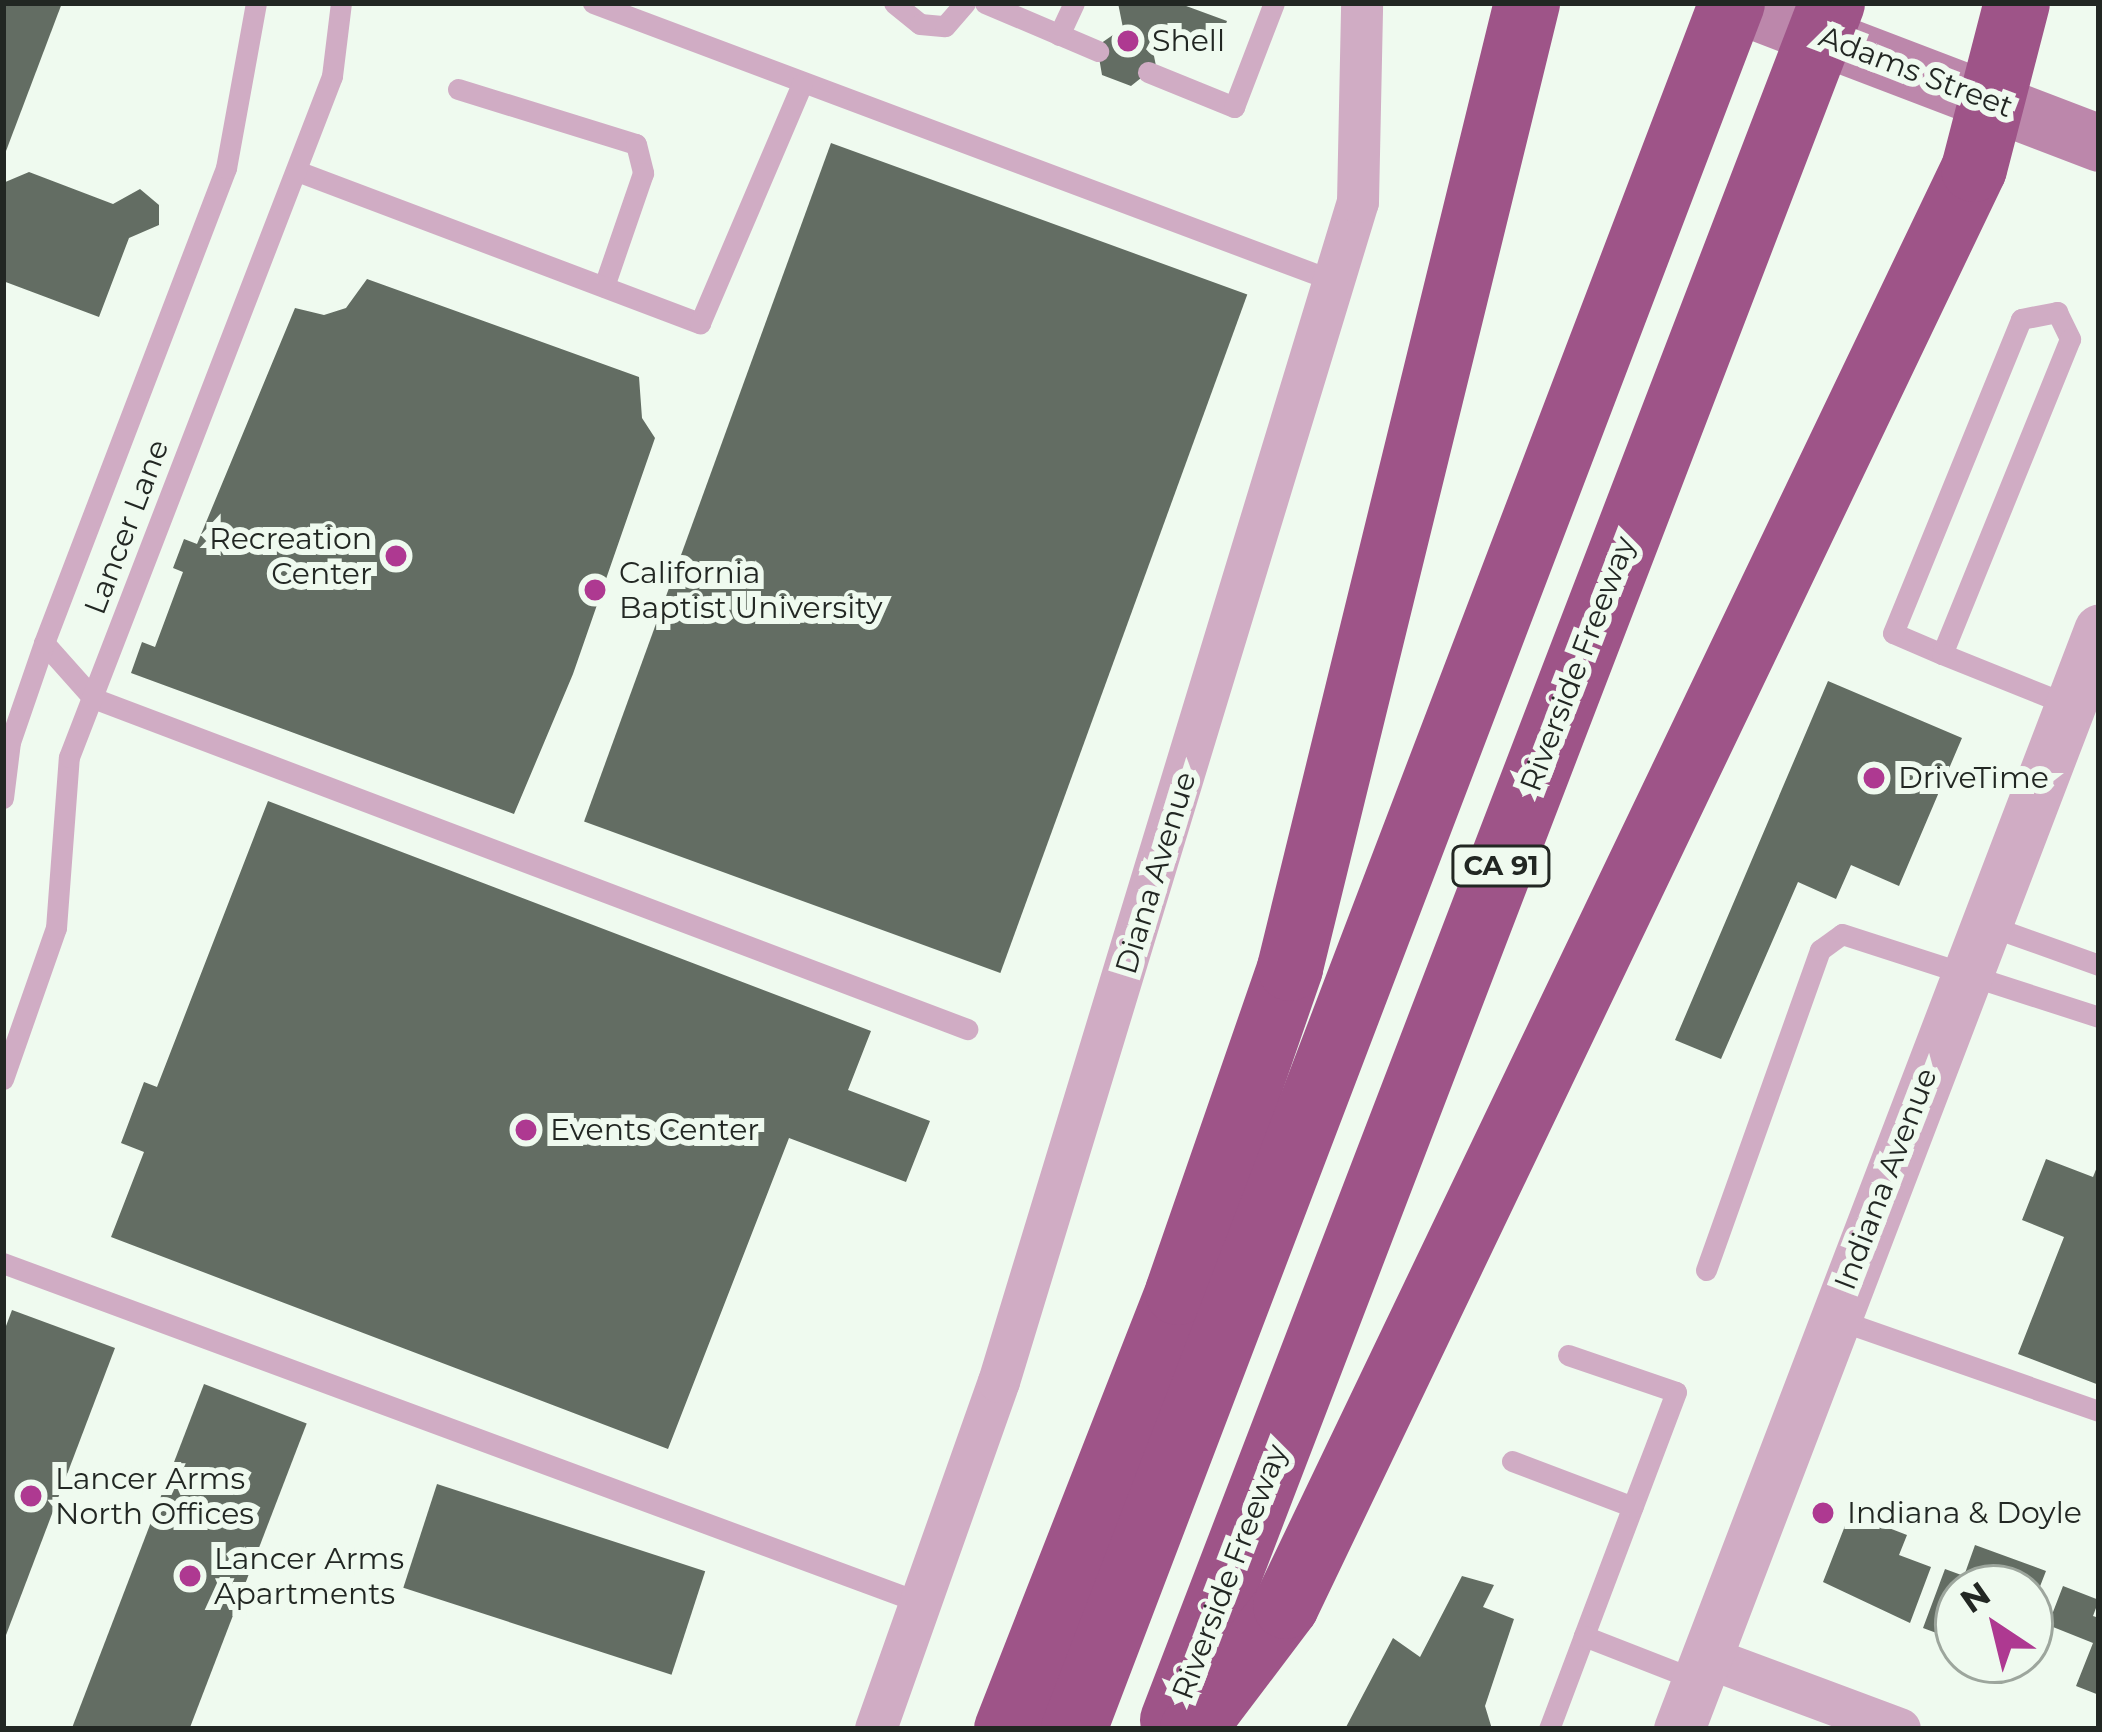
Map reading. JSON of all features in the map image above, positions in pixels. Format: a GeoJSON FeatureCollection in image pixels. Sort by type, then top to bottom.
{"type":"FeatureCollection","features":[{"type":"Feature","properties":{"kind":"highway"},"geometry":{"type":"LineString","coordinates":[[1007,1729],[1178,1292],[1291,968],[1527,3]]}},
{"type":"Feature","properties":{"kind":"highway","name":"CA 91"},"geometry":{"type":"LineString","coordinates":[[1074,1729],[1732,3]]}},
{"type":"Feature","properties":{"kind":"highway","name":"Riverside Freeway"},"geometry":{"type":"LineString","coordinates":[[1169,1729],[1832,3]]}},
{"type":"Feature","properties":{"kind":"highway"},"geometry":{"type":"LineString","coordinates":[[1193,1729],[1286,1606],[1974,169],[2017,3]]}},
{"type":"Feature","properties":{"kind":"main road","name":"Adams Street"},"geometry":{"type":"LineString","coordinates":[[1732,3],[2099,142]]}},
{"type":"Feature","properties":{"kind":"street","name":"Diana Avenue"},"geometry":{"type":"LineString","coordinates":[[876,1729],[999,1382],[1358,202],[1362,3]]}},
{"type":"Feature","properties":{"kind":"street","name":"Indiana Avenue"},"geometry":{"type":"LineString","coordinates":[[1678,1729],[1834,1318],[1977,977],[1983,924],[2099,630]]}},
{"type":"Feature","properties":{"kind":"street"},"geometry":{"type":"LineString","coordinates":[[1701,1669],[1900,1729]]}},
{"type":"Feature","properties":{"kind":"lane","name":"Lancer Lane"},"geometry":{"type":"LineString","coordinates":[[3,798],[10,742],[44,643],[226,168],[256,3]]}},
{"type":"Feature","properties":{"kind":"lane","name":"Lancer Lane"},"geometry":{"type":"LineString","coordinates":[[3,1078],[56,928],[66,772],[332,76],[340,3]]}},
{"type":"Feature","properties":{"kind":"lane"},"geometry":{"type":"LineString","coordinates":[[593,3],[1334,280]]}},
{"type":"Feature","properties":{"kind":"lane"},"geometry":{"type":"LineString","coordinates":[[894,3],[920,24],[944,26],[965,3]]}},
{"type":"Feature","properties":{"kind":"lane"},"geometry":{"type":"LineString","coordinates":[[985,3],[1098,51]]}},
{"type":"Feature","properties":{"kind":"lane"},"geometry":{"type":"LineString","coordinates":[[1059,34],[1074,3]]}},
{"type":"Feature","properties":{"kind":"lane"},"geometry":{"type":"LineString","coordinates":[[1148,72],[1234,107],[1274,3]]}},
{"type":"Feature","properties":{"kind":"lane"},"geometry":{"type":"LineString","coordinates":[[297,171],[700,323],[802,84]]}},
{"type":"Feature","properties":{"kind":"lane"},"geometry":{"type":"LineString","coordinates":[[458,88],[636,144],[644,173],[604,286]]}},
{"type":"Feature","properties":{"kind":"lane"},"geometry":{"type":"LineString","coordinates":[[1942,654],[2069,339],[2057,312],[2021,319],[1893,633],[1942,654],[2070,705]]}},
{"type":"Feature","properties":{"kind":"lane"},"geometry":{"type":"LineString","coordinates":[[44,643],[93,698],[967,1029]]}},
{"type":"Feature","properties":{"kind":"lane"},"geometry":{"type":"LineString","coordinates":[[1983,924],[2099,965]]}},
{"type":"Feature","properties":{"kind":"lane"},"geometry":{"type":"LineString","coordinates":[[1706,1270],[1820,950],[1842,934],[2099,1017]]}},
{"type":"Feature","properties":{"kind":"lane"},"geometry":{"type":"LineString","coordinates":[[3,1263],[919,1602]]}},
{"type":"Feature","properties":{"kind":"lane"},"geometry":{"type":"LineString","coordinates":[[1834,1318],[2099,1412]]}},
{"type":"Feature","properties":{"kind":"lane"},"geometry":{"type":"LineString","coordinates":[[1549,1729],[1676,1392],[1568,1355]]}},
{"type":"Feature","properties":{"kind":"lane"},"geometry":{"type":"LineString","coordinates":[[1512,1461],[1633,1507]]}},
{"type":"Feature","properties":{"kind":"lane"},"geometry":{"type":"LineString","coordinates":[[1584,1636],[1701,1669]]}},
{"type":"Feature","properties":{"kind":"building"},"geometry":{"type":"Polygon","coordinates":[[[3,3],[62,3],[3,159],[3,3]]]}},
{"type":"Feature","properties":{"kind":"building","name":"Shell"},"geometry":{"type":"Polygon","coordinates":[[[1118,3],[1178,3],[1227,21],[1216,51],[1158,30],[1150,36],[1156,66],[1131,86],[1102,75],[1097,46],[1123,28],[1118,3]]]}},
{"type":"Feature","properties":{"kind":"building"},"geometry":{"type":"Polygon","coordinates":[[[831,143],[1247,295],[1000,973],[584,821],[831,143]]]}},
{"type":"Feature","properties":{"kind":"building"},"geometry":{"type":"Polygon","coordinates":[[[29,172],[113,204],[140,189],[159,205],[159,225],[129,238],[99,317],[3,281],[3,183],[29,172]]]}},
{"type":"Feature","properties":{"kind":"building","name":"Recreation Center"},"geometry":{"type":"Polygon","coordinates":[[[367,279],[639,377],[642,418],[655,438],[573,674],[514,814],[131,673],[142,642],[155,647],[183,572],[173,568],[184,539],[197,544],[295,308],[324,315],[346,308],[367,279]]]}},
{"type":"Feature","properties":{"kind":"building"},"geometry":{"type":"Polygon","coordinates":[[[1828,681],[1962,738],[1899,886],[1851,865],[1836,899],[1798,882],[1721,1059],[1675,1040],[1828,681]]]}},
{"type":"Feature","properties":{"kind":"building","name":"Events Center"},"geometry":{"type":"Polygon","coordinates":[[[268,801],[871,1031],[848,1090],[930,1121],[906,1182],[789,1138],[668,1449],[111,1237],[144,1152],[121,1143],[144,1082],[157,1087],[268,801]]]}},
{"type":"Feature","properties":{"kind":"building"},"geometry":{"type":"Polygon","coordinates":[[[2046,1159],[2093,1177],[2099,1162],[2099,1385],[2018,1354],[2064,1237],[2022,1220],[2046,1159]]]}},
{"type":"Feature","properties":{"kind":"building","name":"Lancer Arms North Offices"},"geometry":{"type":"Polygon","coordinates":[[[12,1310],[115,1348],[3,1643],[3,1334],[12,1310]]]}},
{"type":"Feature","properties":{"kind":"building","name":"Lancer Arms Apartments"},"geometry":{"type":"Polygon","coordinates":[[[204,1384],[307,1423],[189,1729],[72,1728],[204,1384]]]}},
{"type":"Feature","properties":{"kind":"building","name":"Lancer Arms Apartments"},"geometry":{"type":"Polygon","coordinates":[[[437,1484],[705,1571],[672,1675],[403,1588],[437,1484]]]}},
{"type":"Feature","properties":{"kind":"building"},"geometry":{"type":"Polygon","coordinates":[[[1850,1513],[1907,1535],[1899,1555],[1931,1567],[1910,1623],[1823,1582],[1850,1513]]]}},
{"type":"Feature","properties":{"kind":"building"},"geometry":{"type":"Polygon","coordinates":[[[1975,1545],[2027,1564],[1968,1564],[1975,1545]]]}},
{"type":"Feature","properties":{"kind":"building"},"geometry":{"type":"Polygon","coordinates":[[[1462,1576],[1494,1585],[1483,1607],[1514,1619],[1485,1706],[1492,1729],[1345,1729],[1393,1638],[1420,1657],[1462,1576]]]}},
{"type":"Feature","properties":{"kind":"building"},"geometry":{"type":"Polygon","coordinates":[[[2063,1586],[2099,1600],[2093,1616],[2099,1618],[2099,1695],[2076,1686],[2093,1643],[2054,1627],[2054,1609],[2063,1586]]]}},
{"type":"Feature","properties":{"kind":"building"},"geometry":{"type":"Polygon","coordinates":[[[1934,1598],[1934,1632],[1923,1628],[1934,1598]]]}},
{"type":"Feature","properties":{"kind":"place","name":"Shell"},"geometry":{"type":"Point","coordinates":[1128,41]}},
{"type":"Feature","properties":{"kind":"place","name":"Recreation Center"},"geometry":{"type":"Point","coordinates":[396,556]}},
{"type":"Feature","properties":{"kind":"place","name":"California Baptist University"},"geometry":{"type":"Point","coordinates":[595,590]}},
{"type":"Feature","properties":{"kind":"place","name":"DriveTime"},"geometry":{"type":"Point","coordinates":[1874,778]}},
{"type":"Feature","properties":{"kind":"place","name":"Events Center"},"geometry":{"type":"Point","coordinates":[526,1130]}},
{"type":"Feature","properties":{"kind":"place","name":"Lancer Arms North Offices"},"geometry":{"type":"Point","coordinates":[31,1496]}},
{"type":"Feature","properties":{"kind":"place","name":"Indiana & Doyle"},"geometry":{"type":"Point","coordinates":[1823,1513]}},
{"type":"Feature","properties":{"kind":"place","name":"Lancer Arms Apartments"},"geometry":{"type":"Point","coordinates":[190,1576]}}]}
